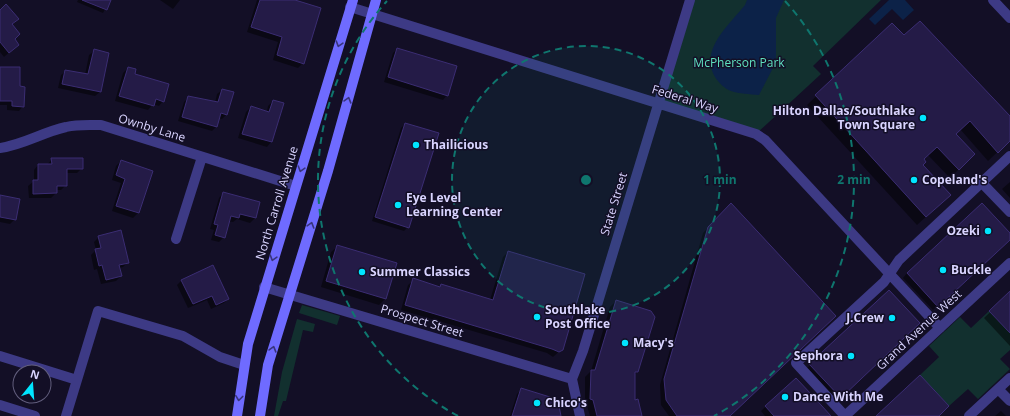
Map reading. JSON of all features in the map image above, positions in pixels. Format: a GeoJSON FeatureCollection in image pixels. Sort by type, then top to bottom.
{"type":"FeatureCollection","features":[{"type":"Feature","properties":{"kind":"main road"},"geometry":{"type":"LineString","coordinates":[[260,416],[268,365],[328,171],[376,0]]}},
{"type":"Feature","properties":{"kind":"main road","name":"North Carroll Avenue"},"geometry":{"type":"LineString","coordinates":[[236,416],[244,365],[264,287],[351,4]]}},
{"type":"Feature","properties":{"kind":"street","name":"State Street"},"geometry":{"type":"LineString","coordinates":[[572,379],[583,351],[690,0]]}},
{"type":"Feature","properties":{"kind":"street"},"geometry":{"type":"LineString","coordinates":[[993,0],[1010,18]]}},
{"type":"Feature","properties":{"kind":"street","name":"Federal Way"},"geometry":{"type":"LineString","coordinates":[[351,4],[371,14],[756,134],[766,140],[940,328]]}},
{"type":"Feature","properties":{"kind":"street","name":"Ownby Lane"},"geometry":{"type":"LineString","coordinates":[[0,148],[10,147],[64,127],[77,125],[101,125],[296,186]]}},
{"type":"Feature","properties":{"kind":"street"},"geometry":{"type":"LineString","coordinates":[[845,416],[796,363],[879,287],[899,260],[1010,156]]}},
{"type":"Feature","properties":{"kind":"street"},"geometry":{"type":"LineString","coordinates":[[176,239],[202,157]]}},
{"type":"Feature","properties":{"kind":"street"},"geometry":{"type":"LineString","coordinates":[[982,182],[1010,212]]}},
{"type":"Feature","properties":{"kind":"street","name":"Grand Avenue West"},"geometry":{"type":"LineString","coordinates":[[845,416],[1010,263]]}},
{"type":"Feature","properties":{"kind":"street","name":"Prospect Street"},"geometry":{"type":"LineString","coordinates":[[264,287],[572,379]]}},
{"type":"Feature","properties":{"kind":"street"},"geometry":{"type":"LineString","coordinates":[[66,416],[98,311],[183,336],[220,357],[244,365]]}},
{"type":"Feature","properties":{"kind":"street"},"geometry":{"type":"LineString","coordinates":[[0,356],[77,380]]}},
{"type":"Feature","properties":{"kind":"street"},"geometry":{"type":"LineString","coordinates":[[969,416],[1010,378]]}},
{"type":"Feature","properties":{"kind":"street"},"geometry":{"type":"LineString","coordinates":[[572,379],[580,416]]}},
{"type":"Feature","properties":{"kind":"street"},"geometry":{"type":"LineString","coordinates":[[998,389],[1010,401]]}},
{"type":"Feature","properties":{"kind":"street"},"geometry":{"type":"LineString","coordinates":[[0,405],[35,416]]}},
{"type":"Feature","properties":{"kind":"green space","name":"McPherson Park"},"geometry":{"type":"Polygon","coordinates":[[[690,0],[881,0],[813,66],[821,74],[756,134],[658,104],[690,0]]]}},
{"type":"Feature","properties":{"kind":"green space"},"geometry":{"type":"Polygon","coordinates":[[[302,305],[340,316],[337,325],[299,313],[302,305]]]}},
{"type":"Feature","properties":{"kind":"green space"},"geometry":{"type":"Polygon","coordinates":[[[1010,310],[1010,330],[1008,331],[1010,333],[1010,350],[1000,359],[1010,369],[978,399],[968,389],[949,406],[920,375],[939,357],[929,346],[960,317],[971,328],[989,311],[998,321],[1010,310]]]}},
{"type":"Feature","properties":{"kind":"green space"},"geometry":{"type":"Polygon","coordinates":[[[297,319],[315,324],[313,332],[303,330],[286,401],[283,401],[278,416],[274,416],[282,372],[297,319]]]}},
{"type":"Feature","properties":{"kind":"water"},"geometry":{"type":"Polygon","coordinates":[[[747,0],[784,0],[776,18],[776,62],[759,95],[737,93],[729,90],[716,79],[711,67],[713,48],[718,38],[745,5],[747,0]]]}},
{"type":"Feature","properties":{"kind":"water"},"geometry":{"type":"Polygon","coordinates":[[[889,0],[905,0],[914,10],[903,20],[892,9],[875,25],[869,19],[889,0]]]}},
{"type":"Feature","properties":{"kind":"building"},"geometry":{"type":"Polygon","coordinates":[[[82,0],[111,0],[107,10],[82,0]]]}},
{"type":"Feature","properties":{"kind":"building"},"geometry":{"type":"Polygon","coordinates":[[[260,0],[295,0],[321,8],[304,64],[277,55],[282,37],[251,27],[260,0]]]}},
{"type":"Feature","properties":{"kind":"building"},"geometry":{"type":"Polygon","coordinates":[[[6,4],[19,19],[12,24],[20,34],[15,39],[19,45],[9,53],[0,42],[0,10],[6,4]]]}},
{"type":"Feature","properties":{"kind":"building","name":"Hilton Dallas/Southlake Town Square"},"geometry":{"type":"Polygon","coordinates":[[[920,21],[1010,116],[1010,141],[998,153],[970,121],[956,134],[975,154],[959,170],[937,147],[924,159],[926,162],[923,165],[951,195],[926,217],[815,95],[892,23],[904,35],[920,21]]]}},
{"type":"Feature","properties":{"kind":"building"},"geometry":{"type":"Polygon","coordinates":[[[397,48],[457,66],[448,96],[388,77],[397,48]]]}},
{"type":"Feature","properties":{"kind":"building"},"geometry":{"type":"Polygon","coordinates":[[[94,49],[109,53],[101,92],[62,84],[65,70],[88,74],[94,49]]]}},
{"type":"Feature","properties":{"kind":"building"},"geometry":{"type":"Polygon","coordinates":[[[0,67],[20,67],[20,86],[25,87],[24,107],[12,106],[12,101],[0,101],[0,67]]]}},
{"type":"Feature","properties":{"kind":"building"},"geometry":{"type":"Polygon","coordinates":[[[128,67],[136,69],[135,74],[169,84],[164,102],[156,99],[154,106],[119,96],[128,67]]]}},
{"type":"Feature","properties":{"kind":"building"},"geometry":{"type":"Polygon","coordinates":[[[222,89],[234,92],[227,115],[221,113],[217,127],[182,117],[188,96],[218,102],[222,89]]]}},
{"type":"Feature","properties":{"kind":"building"},"geometry":{"type":"Polygon","coordinates":[[[273,100],[284,103],[272,142],[242,134],[251,106],[269,112],[273,100]]]}},
{"type":"Feature","properties":{"kind":"building"},"geometry":{"type":"Polygon","coordinates":[[[405,123],[439,133],[409,228],[375,217],[405,123]]]}},
{"type":"Feature","properties":{"kind":"building"},"geometry":{"type":"Polygon","coordinates":[[[51,158],[83,158],[83,169],[67,169],[67,186],[57,186],[57,193],[33,194],[33,180],[38,180],[38,164],[52,164],[51,158]]]}},
{"type":"Feature","properties":{"kind":"building"},"geometry":{"type":"Polygon","coordinates":[[[121,160],[153,171],[139,213],[116,206],[125,179],[116,175],[121,160]]]}},
{"type":"Feature","properties":{"kind":"building"},"geometry":{"type":"Polygon","coordinates":[[[223,192],[260,202],[256,218],[240,214],[239,218],[231,216],[225,238],[215,235],[218,225],[214,224],[223,192]]]}},
{"type":"Feature","properties":{"kind":"building"},"geometry":{"type":"Polygon","coordinates":[[[0,195],[20,199],[16,220],[0,217],[0,195]]]}},
{"type":"Feature","properties":{"kind":"building"},"geometry":{"type":"Polygon","coordinates":[[[731,203],[836,316],[730,416],[677,416],[666,400],[664,379],[708,227],[731,203]]]}},
{"type":"Feature","properties":{"kind":"building"},"geometry":{"type":"Polygon","coordinates":[[[982,203],[1010,233],[1010,240],[938,307],[907,273],[982,203]]]}},
{"type":"Feature","properties":{"kind":"building"},"geometry":{"type":"Polygon","coordinates":[[[121,230],[129,263],[119,265],[122,276],[106,280],[102,265],[99,266],[95,249],[101,248],[98,236],[121,230]]]}},
{"type":"Feature","properties":{"kind":"building","name":"Summer Classics"},"geometry":{"type":"Polygon","coordinates":[[[337,245],[397,263],[386,299],[326,281],[337,245]]]}},
{"type":"Feature","properties":{"kind":"building","name":"Southlake Post Office"},"geometry":{"type":"Polygon","coordinates":[[[508,251],[585,274],[563,350],[559,352],[405,305],[413,278],[440,287],[441,284],[493,300],[508,251]]]}},
{"type":"Feature","properties":{"kind":"building"},"geometry":{"type":"Polygon","coordinates":[[[213,265],[229,299],[216,305],[212,296],[193,304],[181,280],[213,265]]]}},
{"type":"Feature","properties":{"kind":"building"},"geometry":{"type":"Polygon","coordinates":[[[889,290],[920,323],[841,398],[809,364],[889,290]]]}},
{"type":"Feature","properties":{"kind":"building"},"geometry":{"type":"Polygon","coordinates":[[[1010,291],[1010,333],[989,311],[1010,291]]]}},
{"type":"Feature","properties":{"kind":"building","name":"Macy's"},"geometry":{"type":"Polygon","coordinates":[[[616,300],[651,311],[655,317],[638,372],[635,372],[635,400],[638,399],[642,416],[597,416],[593,400],[590,399],[591,370],[595,370],[616,300]]]}},
{"type":"Feature","properties":{"kind":"building"},"geometry":{"type":"Polygon","coordinates":[[[920,375],[949,406],[939,416],[876,416],[920,375]]]}},
{"type":"Feature","properties":{"kind":"building"},"geometry":{"type":"Polygon","coordinates":[[[796,378],[831,416],[774,416],[765,406],[796,378]]]}},
{"type":"Feature","properties":{"kind":"building","name":"Chico's"},"geometry":{"type":"Polygon","coordinates":[[[521,388],[550,397],[559,406],[561,416],[512,416],[521,388]]]}},
{"type":"Feature","properties":{"kind":"place","name":"Hilton Dallas/Southlake Town Square"},"geometry":{"type":"Point","coordinates":[923,118]}},
{"type":"Feature","properties":{"kind":"place","name":"Thailicious"},"geometry":{"type":"Point","coordinates":[416,145]}},
{"type":"Feature","properties":{"kind":"place","name":"Copeland's"},"geometry":{"type":"Point","coordinates":[914,180]}},
{"type":"Feature","properties":{"kind":"place","name":"Eye Level Learning Center"},"geometry":{"type":"Point","coordinates":[398,205]}},
{"type":"Feature","properties":{"kind":"place","name":"Ozeki"},"geometry":{"type":"Point","coordinates":[988,231]}},
{"type":"Feature","properties":{"kind":"place","name":"Buckle"},"geometry":{"type":"Point","coordinates":[943,270]}},
{"type":"Feature","properties":{"kind":"place","name":"Summer Classics"},"geometry":{"type":"Point","coordinates":[362,272]}},
{"type":"Feature","properties":{"kind":"place","name":"Southlake Post Office"},"geometry":{"type":"Point","coordinates":[537,317]}},
{"type":"Feature","properties":{"kind":"place","name":"J.Crew"},"geometry":{"type":"Point","coordinates":[892,318]}},
{"type":"Feature","properties":{"kind":"place","name":"Macy's"},"geometry":{"type":"Point","coordinates":[625,343]}},
{"type":"Feature","properties":{"kind":"place","name":"Sephora"},"geometry":{"type":"Point","coordinates":[851,356]}},
{"type":"Feature","properties":{"kind":"place","name":"Dance With Me"},"geometry":{"type":"Point","coordinates":[785,397]}},
{"type":"Feature","properties":{"kind":"place","name":"Chico's"},"geometry":{"type":"Point","coordinates":[537,403]}}]}
